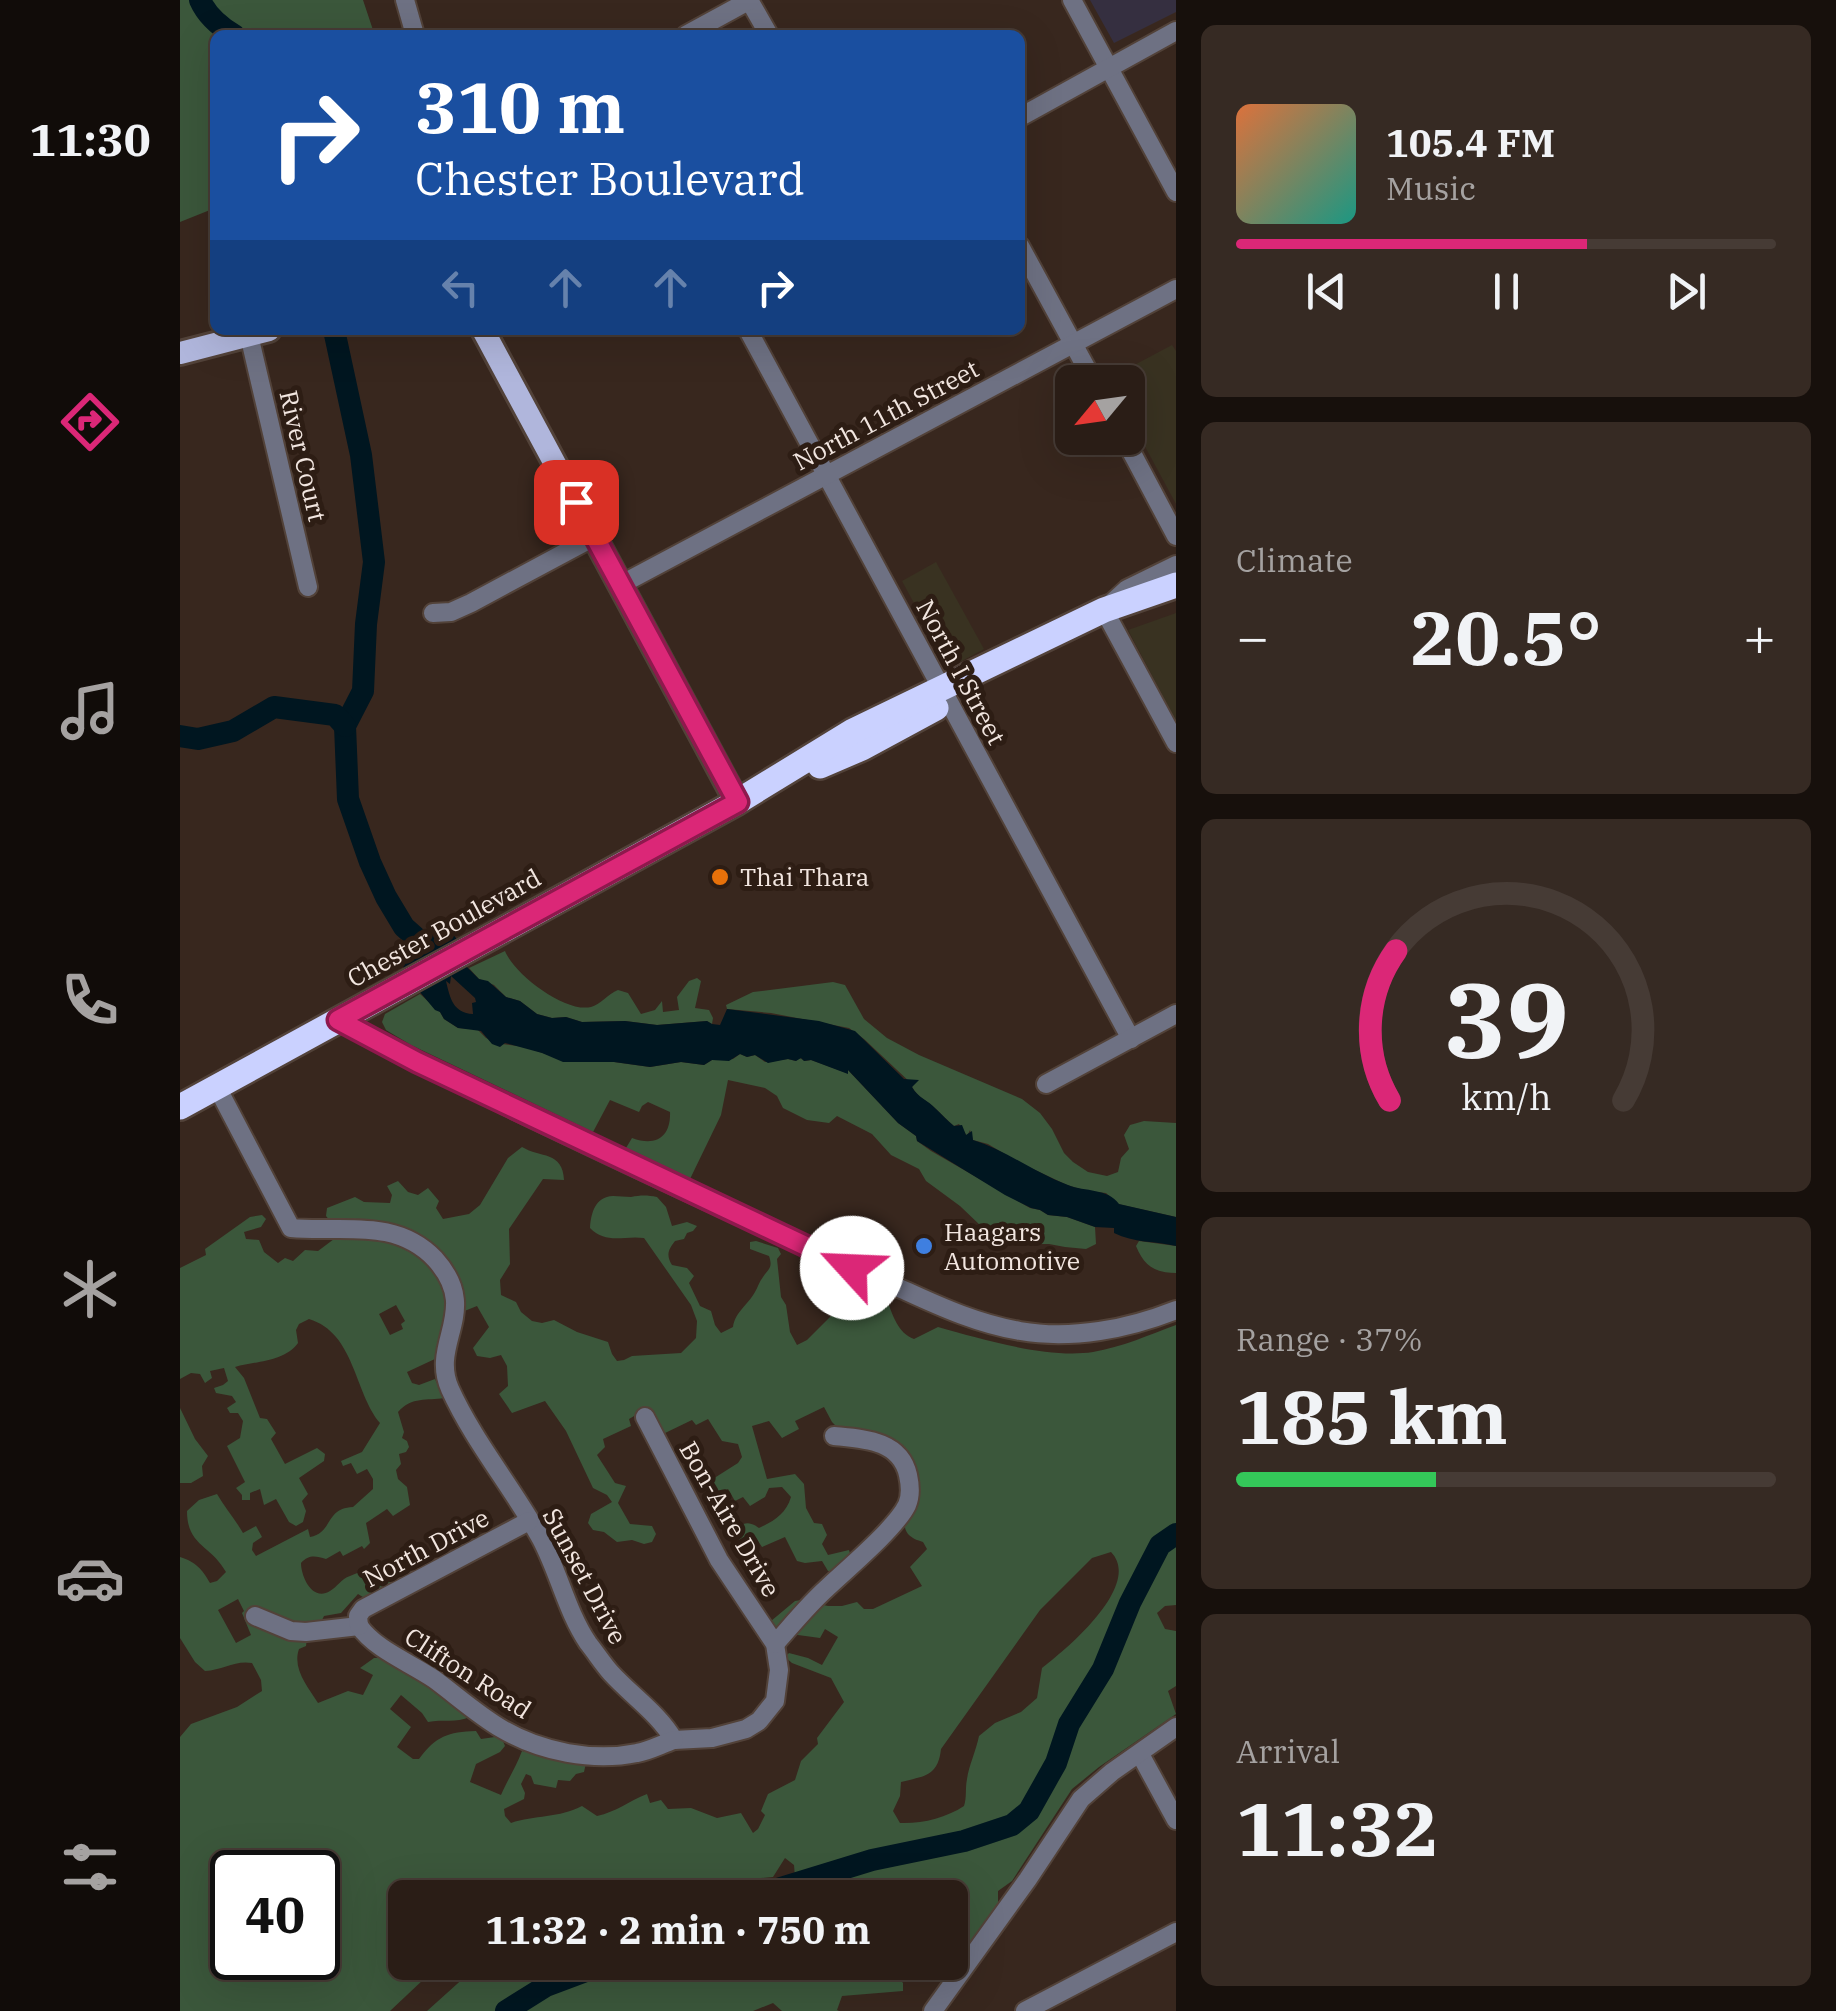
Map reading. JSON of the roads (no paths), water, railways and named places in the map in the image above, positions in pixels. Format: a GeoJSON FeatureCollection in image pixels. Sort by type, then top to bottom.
{"type":"FeatureCollection","features":[{"type":"Feature","properties":{"kind":"highway","name":"Chester Boulevard"},"geometry":{"type":"LineString","coordinates":[[180,1107],[738,802],[862,748],[945,695],[1176,585]]}},
{"type":"Feature","properties":{"kind":"highway","name":"Chester Boulevard"},"geometry":{"type":"LineString","coordinates":[[1108,617],[1176,602]]}},
{"type":"Feature","properties":{"kind":"main road"},"geometry":{"type":"LineString","coordinates":[[180,353],[251,335]]}},
{"type":"Feature","properties":{"kind":"main road"},"geometry":{"type":"LineString","coordinates":[[486,335],[738,802]]}},
{"type":"Feature","properties":{"kind":"street"},"geometry":{"type":"LineString","coordinates":[[406,0],[414,30]]}},
{"type":"Feature","properties":{"kind":"street"},"geometry":{"type":"LineString","coordinates":[[695,30],[750,0],[766,30]]}},
{"type":"Feature","properties":{"kind":"street"},"geometry":{"type":"LineString","coordinates":[[1072,0],[1176,192]]}},
{"type":"Feature","properties":{"kind":"street"},"geometry":{"type":"LineString","coordinates":[[1025,114],[1176,32]]}},
{"type":"Feature","properties":{"kind":"street"},"geometry":{"type":"LineString","coordinates":[[1025,255],[1085,365]]}},
{"type":"Feature","properties":{"kind":"street","name":"North 11th Street"},"geometry":{"type":"LineString","coordinates":[[620,584],[1176,289]]}},
{"type":"Feature","properties":{"kind":"street","name":"River Court"},"geometry":{"type":"LineString","coordinates":[[259,335],[308,587]]}},
{"type":"Feature","properties":{"kind":"street","name":"North I Street"},"geometry":{"type":"LineString","coordinates":[[751,335],[1130,1039]]}},
{"type":"Feature","properties":{"kind":"street"},"geometry":{"type":"LineString","coordinates":[[1133,455],[1176,536]]}},
{"type":"Feature","properties":{"kind":"street"},"geometry":{"type":"LineString","coordinates":[[433,613],[451,612],[471,603],[594,537]]}},
{"type":"Feature","properties":{"kind":"street","name":"Chester Boulevard"},"geometry":{"type":"LineString","coordinates":[[1108,617],[1128,590],[1176,565]]}},
{"type":"Feature","properties":{"kind":"street"},"geometry":{"type":"LineString","coordinates":[[1108,617],[1176,743]]}},
{"type":"Feature","properties":{"kind":"street"},"geometry":{"type":"LineString","coordinates":[[1046,1084],[1176,1014]]}},
{"type":"Feature","properties":{"kind":"street"},"geometry":{"type":"LineString","coordinates":[[346,1016],[417,1062],[868,1275],[970,1319],[1026,1332],[1060,1334],[1126,1326],[1176,1310]]}},
{"type":"Feature","properties":{"kind":"street","name":"Sunset Drive"},"geometry":{"type":"LineString","coordinates":[[217,1087],[291,1228],[370,1229],[399,1234],[422,1248],[444,1271],[457,1304],[446,1376],[480,1442],[552,1561],[584,1637],[609,1672],[665,1725],[674,1740]]}},
{"type":"Feature","properties":{"kind":"street","name":"Bon-Aire Drive"},"geometry":{"type":"LineString","coordinates":[[644,1417],[719,1560],[775,1644]]}},
{"type":"Feature","properties":{"kind":"street"},"geometry":{"type":"LineString","coordinates":[[674,1740],[712,1738],[746,1729],[759,1721],[775,1701],[779,1672],[775,1644],[809,1604],[887,1531],[907,1505],[910,1484],[906,1465],[895,1450],[875,1440],[834,1436]]}},
{"type":"Feature","properties":{"kind":"street","name":"North Drive"},"geometry":{"type":"LineString","coordinates":[[359,1626],[358,1616],[363,1609],[528,1521]]}},
{"type":"Feature","properties":{"kind":"street"},"geometry":{"type":"LineString","coordinates":[[255,1616],[291,1631],[359,1626]]}},
{"type":"Feature","properties":{"kind":"street","name":"Clifton Road"},"geometry":{"type":"LineString","coordinates":[[359,1626],[373,1641],[485,1718],[533,1744],[597,1756],[638,1753],[674,1740]]}},
{"type":"Feature","properties":{"kind":"street"},"geometry":{"type":"LineString","coordinates":[[933,2011],[1081,1799],[1176,1727]]}},
{"type":"Feature","properties":{"kind":"street"},"geometry":{"type":"LineString","coordinates":[[1140,1754],[1176,1820]]}},
{"type":"Feature","properties":{"kind":"street"},"geometry":{"type":"LineString","coordinates":[[1025,2011],[1176,1932]]}},
{"type":"Feature","properties":{"kind":"water"},"geometry":{"type":"Polygon","coordinates":[[[438,928],[444,935],[453,934],[466,966],[479,979],[537,1014],[552,1018],[657,1025],[707,1021],[720,1025],[727,1009],[819,1021],[855,1031],[904,1079],[919,1080],[912,1087],[917,1094],[954,1126],[962,1125],[966,1135],[972,1131],[973,1140],[1068,1185],[1103,1193],[1119,1204],[1176,1217],[1176,1246],[1129,1239],[1114,1233],[1114,1228],[1048,1215],[1005,1195],[917,1141],[848,1070],[848,1074],[801,1058],[768,1063],[755,1055],[740,1054],[729,1061],[712,1060],[704,1065],[681,1062],[650,1067],[563,1062],[505,1043],[500,1047],[492,1044],[481,1031],[458,1028],[435,1010],[404,973],[401,948],[438,928]],[[451,976],[450,984],[446,981],[451,999],[461,1011],[473,1014],[475,998],[451,976]]]}},
{"type":"Feature","properties":{"kind":"waterway"},"geometry":{"type":"LineString","coordinates":[[200,0],[214,20],[227,30]]}},
{"type":"Feature","properties":{"kind":"waterway"},"geometry":{"type":"LineString","coordinates":[[335,335],[361,455],[374,562],[363,691],[345,726],[348,799],[386,897],[404,927],[440,959]]}},
{"type":"Feature","properties":{"kind":"waterway"},"geometry":{"type":"LineString","coordinates":[[180,736],[198,739],[233,731],[274,707],[335,715],[345,726]]}},
{"type":"Feature","properties":{"kind":"waterway"},"geometry":{"type":"LineString","coordinates":[[807,1880],[872,1860],[964,1841],[1012,1825],[1029,1811],[1056,1763],[1069,1724],[1103,1669],[1130,1603],[1160,1545],[1176,1534]]}},
{"type":"Feature","properties":{"kind":"waterway"},"geometry":{"type":"LineString","coordinates":[[506,2011],[562,1980]]}},
{"type":"Feature","properties":{"kind":"place","name":"Thai Thara"},"geometry":{"type":"Point","coordinates":[720,877]}},
{"type":"Feature","properties":{"kind":"place","name":"Haagars Automotive"},"geometry":{"type":"Point","coordinates":[924,1246]}}]}
